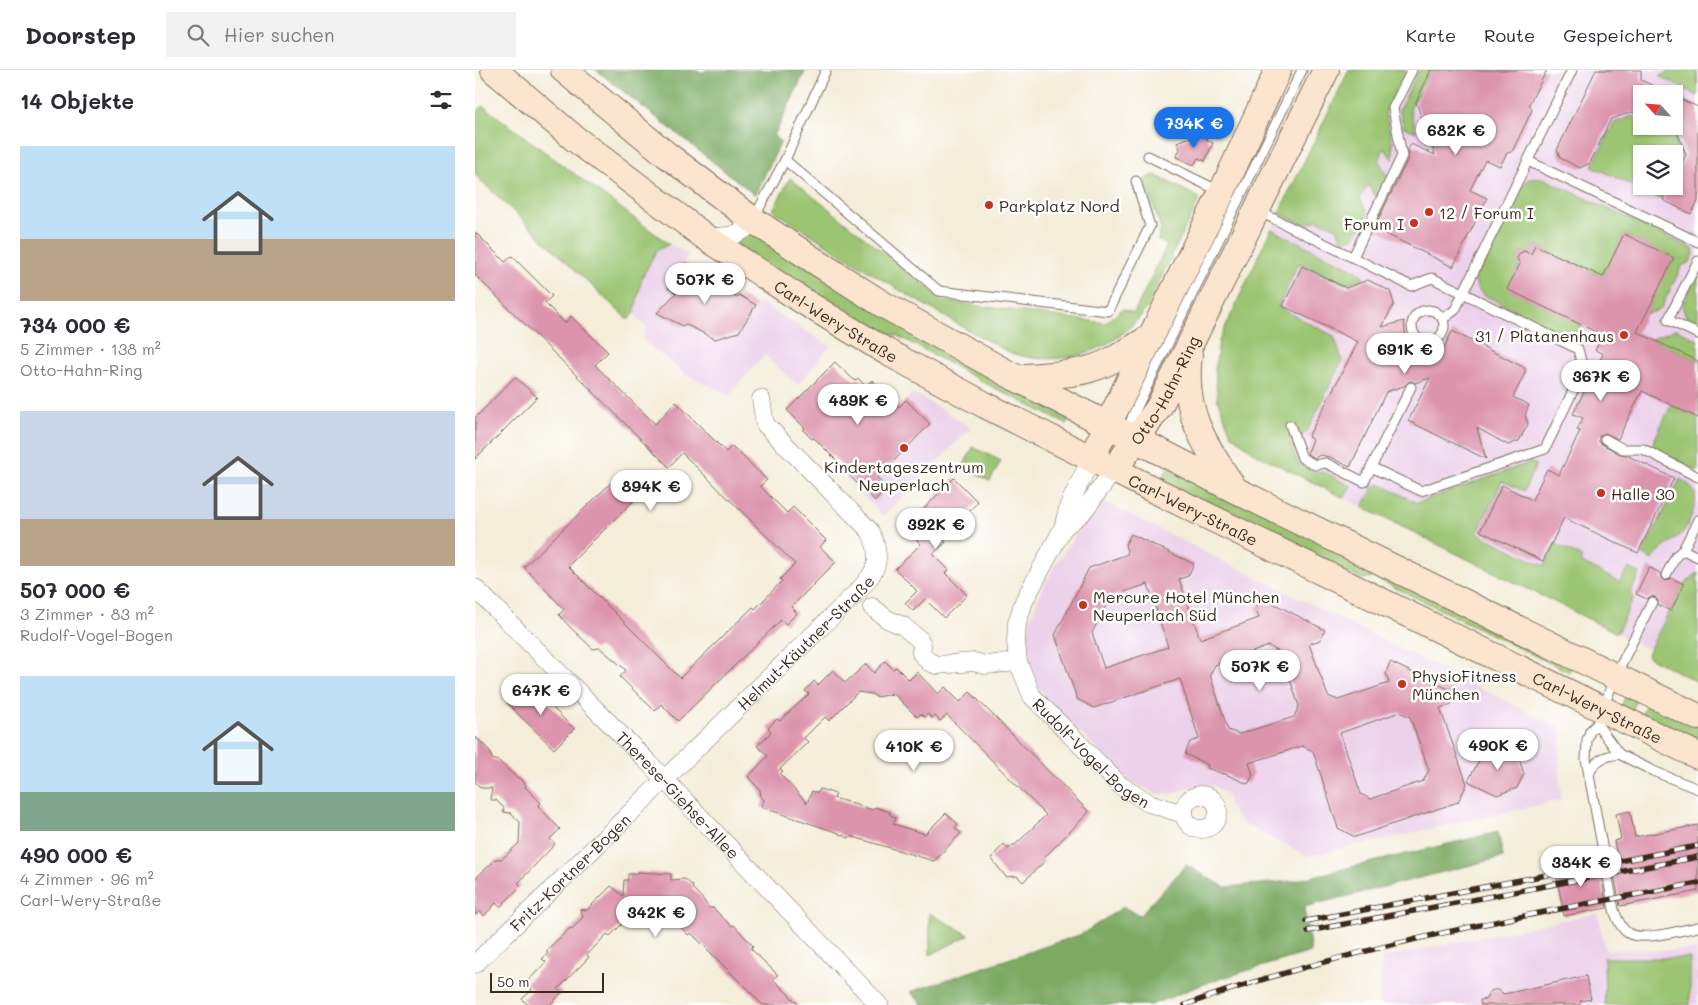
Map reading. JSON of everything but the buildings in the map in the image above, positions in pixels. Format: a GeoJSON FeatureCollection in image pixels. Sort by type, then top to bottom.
{"type":"FeatureCollection","features":[{"type":"Feature","properties":{"kind":"main road","name":"Carl-Wery-Straße"},"geometry":{"type":"LineString","coordinates":[[494,70],[574,138],[704,236],[887,352],[985,406],[1599,716],[1698,756]]}},
{"type":"Feature","properties":{"kind":"main road"},"geometry":{"type":"LineString","coordinates":[[564,70],[667,155],[753,220],[884,304],[1016,378],[1235,490],[1698,717]]}},
{"type":"Feature","properties":{"kind":"main road","name":"Otto-Hahn-Ring"},"geometry":{"type":"LineString","coordinates":[[1114,470],[1149,338],[1279,70]]}},
{"type":"Feature","properties":{"kind":"main road","name":"Otto-Hahn-Ring"},"geometry":{"type":"LineString","coordinates":[[1091,459],[1159,407],[1326,70]]}},
{"type":"Feature","properties":{"kind":"main road"},"geometry":{"type":"LineString","coordinates":[[1016,378],[1064,374],[1091,368],[1116,357],[1149,338]]}},
{"type":"Feature","properties":{"kind":"main road"},"geometry":{"type":"LineString","coordinates":[[1190,343],[1186,375],[1191,410],[1196,425],[1208,448],[1235,490]]}},
{"type":"Feature","properties":{"kind":"street"},"geometry":{"type":"LineString","coordinates":[[704,236],[732,236],[749,226],[753,220]]}},
{"type":"Feature","properties":{"kind":"street","name":"Helmut-Käutner-Straße"},"geometry":{"type":"LineString","coordinates":[[665,780],[863,586],[875,569],[877,545],[870,531],[765,424],[761,400]]}},
{"type":"Feature","properties":{"kind":"street","name":"Rudolf-Vogel-Bogen"},"geometry":{"type":"LineString","coordinates":[[1091,459],[1069,505],[1063,528],[1019,614],[1016,642],[1018,662],[1032,696],[1121,786],[1149,803],[1183,814]]}},
{"type":"Feature","properties":{"kind":"street","name":"Rudolf-Vogel-Bogen"},"geometry":{"type":"LineString","coordinates":[[1063,528],[1082,513],[1114,470]]}},
{"type":"Feature","properties":{"kind":"street","name":"Therese-Giehse-Allee"},"geometry":{"type":"LineString","coordinates":[[475,588],[665,780],[879,1005]]}},
{"type":"Feature","properties":{"kind":"street"},"geometry":{"type":"LineString","coordinates":[[872,607],[887,619],[903,626],[919,640],[921,653],[929,662],[937,665],[974,662],[985,665],[1018,662]]}},
{"type":"Feature","properties":{"kind":"street","name":"Fritz-Kortner-Bogen"},"geometry":{"type":"LineString","coordinates":[[475,964],[665,780]]}},
{"type":"Feature","properties":{"kind":"lane"},"geometry":{"type":"LineString","coordinates":[[753,220],[785,160],[826,70]]}},
{"type":"Feature","properties":{"kind":"lane","name":"Otto-Hahn-Ring"},"geometry":{"type":"LineString","coordinates":[[1124,432],[1302,70]]}},
{"type":"Feature","properties":{"kind":"lane"},"geometry":{"type":"LineString","coordinates":[[1353,257],[1402,156],[1393,108],[1412,70]]}},
{"type":"Feature","properties":{"kind":"lane"},"geometry":{"type":"LineString","coordinates":[[1443,319],[1455,310],[1572,70]]}},
{"type":"Feature","properties":{"kind":"lane"},"geometry":{"type":"LineString","coordinates":[[1148,156],[1221,192]]}},
{"type":"Feature","properties":{"kind":"lane"},"geometry":{"type":"LineString","coordinates":[[785,160],[939,291],[1108,311],[1150,226],[1136,181]]}},
{"type":"Feature","properties":{"kind":"lane"},"geometry":{"type":"LineString","coordinates":[[1528,161],[1698,242]]}},
{"type":"Feature","properties":{"kind":"lane"},"geometry":{"type":"LineString","coordinates":[[1255,210],[1411,286],[1431,278],[1578,349],[1583,370],[1545,449],[1421,491],[1371,467]]}},
{"type":"Feature","properties":{"kind":"lane"},"geometry":{"type":"LineString","coordinates":[[1698,261],[1668,320],[1698,334]]}},
{"type":"Feature","properties":{"kind":"lane"},"geometry":{"type":"LineString","coordinates":[[1290,425],[1302,458],[1315,464],[1326,463],[1364,482],[1411,387]]}},
{"type":"Feature","properties":{"kind":"lane"},"geometry":{"type":"LineString","coordinates":[[1605,439],[1623,449],[1643,449],[1698,477]]}},
{"type":"Feature","properties":{"kind":"lane"},"geometry":{"type":"LineString","coordinates":[[1666,575],[1676,556],[1683,550],[1698,520]]}},
{"type":"Feature","properties":{"kind":"lane"},"geometry":{"type":"LineString","coordinates":[[1683,550],[1698,556]]}},
{"type":"Feature","properties":{"kind":"lane"},"geometry":{"type":"LineString","coordinates":[[1653,602],[1590,732],[1587,740],[1586,759],[1614,910],[1618,921],[1629,934],[1636,936],[1698,927]]}},
{"type":"Feature","properties":{"kind":"lane"},"geometry":{"type":"LineString","coordinates":[[1599,716],[1619,754]]}},
{"type":"Feature","properties":{"kind":"lane"},"geometry":{"type":"LineString","coordinates":[[1589,775],[1591,769],[1600,759],[1605,756],[1619,754],[1660,774],[1698,789]]}},
{"type":"Feature","properties":{"kind":"shaded area"},"geometry":{"type":"Polygon","coordinates":[[[1349,70],[1698,70],[1698,651],[1672,661],[1254,453],[1231,434],[1218,401],[1215,369],[1219,341],[1349,70]]]}},
{"type":"Feature","properties":{"kind":"shaded area"},"geometry":{"type":"Polygon","coordinates":[[[669,244],[688,253],[684,264],[736,298],[739,295],[756,305],[759,302],[830,346],[798,385],[764,355],[729,395],[685,374],[642,339],[647,328],[634,314],[642,278],[656,251],[669,244]]]}},
{"type":"Feature","properties":{"kind":"shaded area","name":"Kindertageszentrum Neuperlach"},"geometry":{"type":"Polygon","coordinates":[[[912,394],[921,397],[971,428],[883,516],[837,468],[912,394]]]}},
{"type":"Feature","properties":{"kind":"shaded area"},"geometry":{"type":"Polygon","coordinates":[[[1100,500],[1562,729],[1559,755],[1561,800],[1308,856],[1242,823],[1230,808],[1227,795],[1215,786],[1196,786],[1171,794],[1155,793],[1132,782],[1059,712],[1036,685],[1027,663],[1024,646],[1030,620],[1040,594],[1055,565],[1100,500]]]}},
{"type":"Feature","properties":{"kind":"shaded area"},"geometry":{"type":"Polygon","coordinates":[[[1598,913],[1605,950],[1698,950],[1698,1005],[1381,1005],[1382,958],[1598,913]]]}},
{"type":"Feature","properties":{"kind":"green space"},"geometry":{"type":"Polygon","coordinates":[[[596,70],[689,70],[703,72],[706,70],[806,70],[774,136],[781,142],[755,195],[596,70]]]}},
{"type":"Feature","properties":{"kind":"green space"},"geometry":{"type":"Polygon","coordinates":[[[1349,70],[1406,70],[1385,113],[1393,144],[1393,160],[1384,148],[1379,161],[1387,176],[1376,197],[1368,185],[1360,198],[1368,214],[1354,238],[1342,240],[1337,228],[1317,220],[1304,225],[1279,213],[1349,70]]]}},
{"type":"Feature","properties":{"kind":"green space"},"geometry":{"type":"Polygon","coordinates":[[[1419,70],[1430,70],[1410,109],[1416,132],[1404,127],[1399,110],[1419,70]]]}},
{"type":"Feature","properties":{"kind":"green space"},"geometry":{"type":"Polygon","coordinates":[[[1674,70],[1697,71],[1698,96],[1683,88],[1683,85],[1677,85],[1659,76],[1674,70]]]}},
{"type":"Feature","properties":{"kind":"green space"},"geometry":{"type":"Polygon","coordinates":[[[483,106],[669,244],[656,251],[642,278],[634,314],[628,320],[475,175],[475,114],[483,106]]]}},
{"type":"Feature","properties":{"kind":"green space"},"geometry":{"type":"Polygon","coordinates":[[[1632,116],[1633,135],[1672,135],[1677,145],[1633,145],[1633,186],[1592,166],[1614,123],[1632,116]]]}},
{"type":"Feature","properties":{"kind":"green space"},"geometry":{"type":"Polygon","coordinates":[[[1155,175],[1200,198],[1146,309],[1134,324],[1120,336],[1104,345],[1087,353],[1051,359],[1033,358],[1006,351],[900,291],[773,210],[790,178],[944,301],[1105,323],[1123,309],[1134,313],[1167,245],[1157,240],[1161,229],[1145,181],[1147,178],[1155,175]]]}},
{"type":"Feature","properties":{"kind":"green space"},"geometry":{"type":"Polygon","coordinates":[[[1543,178],[1693,249],[1694,254],[1690,262],[1682,266],[1660,310],[1646,314],[1673,258],[1624,234],[1603,277],[1536,245],[1531,254],[1524,251],[1517,258],[1520,264],[1508,289],[1582,325],[1578,332],[1570,337],[1482,294],[1477,288],[1475,279],[1520,188],[1529,179],[1543,178]]]}},
{"type":"Feature","properties":{"kind":"green space"},"geometry":{"type":"Polygon","coordinates":[[[1652,195],[1662,195],[1660,199],[1652,195]]]}},
{"type":"Feature","properties":{"kind":"green space"},"geometry":{"type":"Polygon","coordinates":[[[1271,229],[1357,271],[1365,278],[1345,284],[1299,263],[1278,307],[1334,336],[1342,361],[1307,432],[1290,442],[1298,463],[1316,472],[1322,471],[1351,486],[1344,498],[1254,453],[1231,434],[1218,401],[1215,369],[1219,341],[1271,229]]]}},
{"type":"Feature","properties":{"kind":"green space"},"geometry":{"type":"Polygon","coordinates":[[[755,230],[1071,415],[1066,424],[904,339],[895,335],[876,336],[734,243],[755,230]]]}},
{"type":"Feature","properties":{"kind":"green space"},"geometry":{"type":"Polygon","coordinates":[[[1698,273],[1698,329],[1689,324],[1682,306],[1698,273]]]}},
{"type":"Feature","properties":{"kind":"green space"},"geometry":{"type":"Polygon","coordinates":[[[1676,329],[1698,340],[1698,361],[1651,339],[1676,329]]]}},
{"type":"Feature","properties":{"kind":"green space"},"geometry":{"type":"Polygon","coordinates":[[[1671,405],[1698,418],[1698,471],[1651,447],[1671,405]]]}},
{"type":"Feature","properties":{"kind":"green space"},"geometry":{"type":"Polygon","coordinates":[[[973,447],[1001,461],[990,481],[963,467],[973,447]]]}},
{"type":"Feature","properties":{"kind":"green space"},"geometry":{"type":"Polygon","coordinates":[[[1531,462],[1536,465],[1524,491],[1502,481],[1477,533],[1544,566],[1555,544],[1582,557],[1580,562],[1619,582],[1629,568],[1640,573],[1630,594],[1634,597],[1617,633],[1362,507],[1375,486],[1380,484],[1417,503],[1531,462]]]}},
{"type":"Feature","properties":{"kind":"green space"},"geometry":{"type":"Polygon","coordinates":[[[1170,463],[1575,661],[1569,672],[1373,577],[1362,579],[1158,487],[1170,463]]]}},
{"type":"Feature","properties":{"kind":"green space"},"geometry":{"type":"Polygon","coordinates":[[[1680,479],[1690,486],[1695,495],[1695,504],[1691,517],[1684,531],[1652,560],[1642,554],[1680,479]]]}},
{"type":"Feature","properties":{"kind":"green space"},"geometry":{"type":"Polygon","coordinates":[[[1698,573],[1698,682],[1648,657],[1647,654],[1684,584],[1698,573]]]}},
{"type":"Feature","properties":{"kind":"green space"},"geometry":{"type":"Polygon","coordinates":[[[1628,693],[1640,693],[1629,716],[1622,705],[1628,693]]]}},
{"type":"Feature","properties":{"kind":"green space"},"geometry":{"type":"Polygon","coordinates":[[[1649,698],[1698,722],[1698,750],[1638,721],[1649,698]]]}},
{"type":"Feature","properties":{"kind":"green space"},"geometry":{"type":"Polygon","coordinates":[[[1498,832],[1503,857],[1304,907],[1311,952],[1209,982],[1151,1005],[923,1005],[910,992],[1082,934],[1123,907],[1140,915],[1186,865],[1225,887],[1293,881],[1498,832]]]}},
{"type":"Feature","properties":{"kind":"green space"},"geometry":{"type":"Polygon","coordinates":[[[929,913],[969,935],[930,955],[929,913]]]}},
{"type":"Feature","properties":{"kind":"green space"},"geometry":{"type":"Polygon","coordinates":[[[1604,958],[1690,958],[1690,1005],[1605,1005],[1604,958]]]}},
{"type":"Feature","properties":{"kind":"railway"},"geometry":{"type":"LineString","coordinates":[[1306,921],[1698,846]]}},
{"type":"Feature","properties":{"kind":"railway"},"geometry":{"type":"LineString","coordinates":[[1308,931],[1698,857]]}},
{"type":"Feature","properties":{"kind":"railway"},"geometry":{"type":"LineString","coordinates":[[1185,1005],[1248,984],[1375,949],[1503,920],[1698,883]]}},
{"type":"Feature","properties":{"kind":"place","name":"Parkplatz Nord"},"geometry":{"type":"Point","coordinates":[989,205]}},
{"type":"Feature","properties":{"kind":"place","name":"12 / Forum I"},"geometry":{"type":"Point","coordinates":[1429,212]}},
{"type":"Feature","properties":{"kind":"place","name":"Forum I"},"geometry":{"type":"Point","coordinates":[1414,223]}},
{"type":"Feature","properties":{"kind":"place","name":"31 / Platanenhaus"},"geometry":{"type":"Point","coordinates":[1624,335]}},
{"type":"Feature","properties":{"kind":"place","name":"Kindertageszentrum Neuperlach"},"geometry":{"type":"Point","coordinates":[904,448]}},
{"type":"Feature","properties":{"kind":"place","name":"Halle 30"},"geometry":{"type":"Point","coordinates":[1601,493]}},
{"type":"Feature","properties":{"kind":"place","name":"Mercure Hotel München Neuperlach Süd"},"geometry":{"type":"Point","coordinates":[1083,605]}},
{"type":"Feature","properties":{"kind":"place","name":"PhysioFitness München"},"geometry":{"type":"Point","coordinates":[1402,684]}}]}
